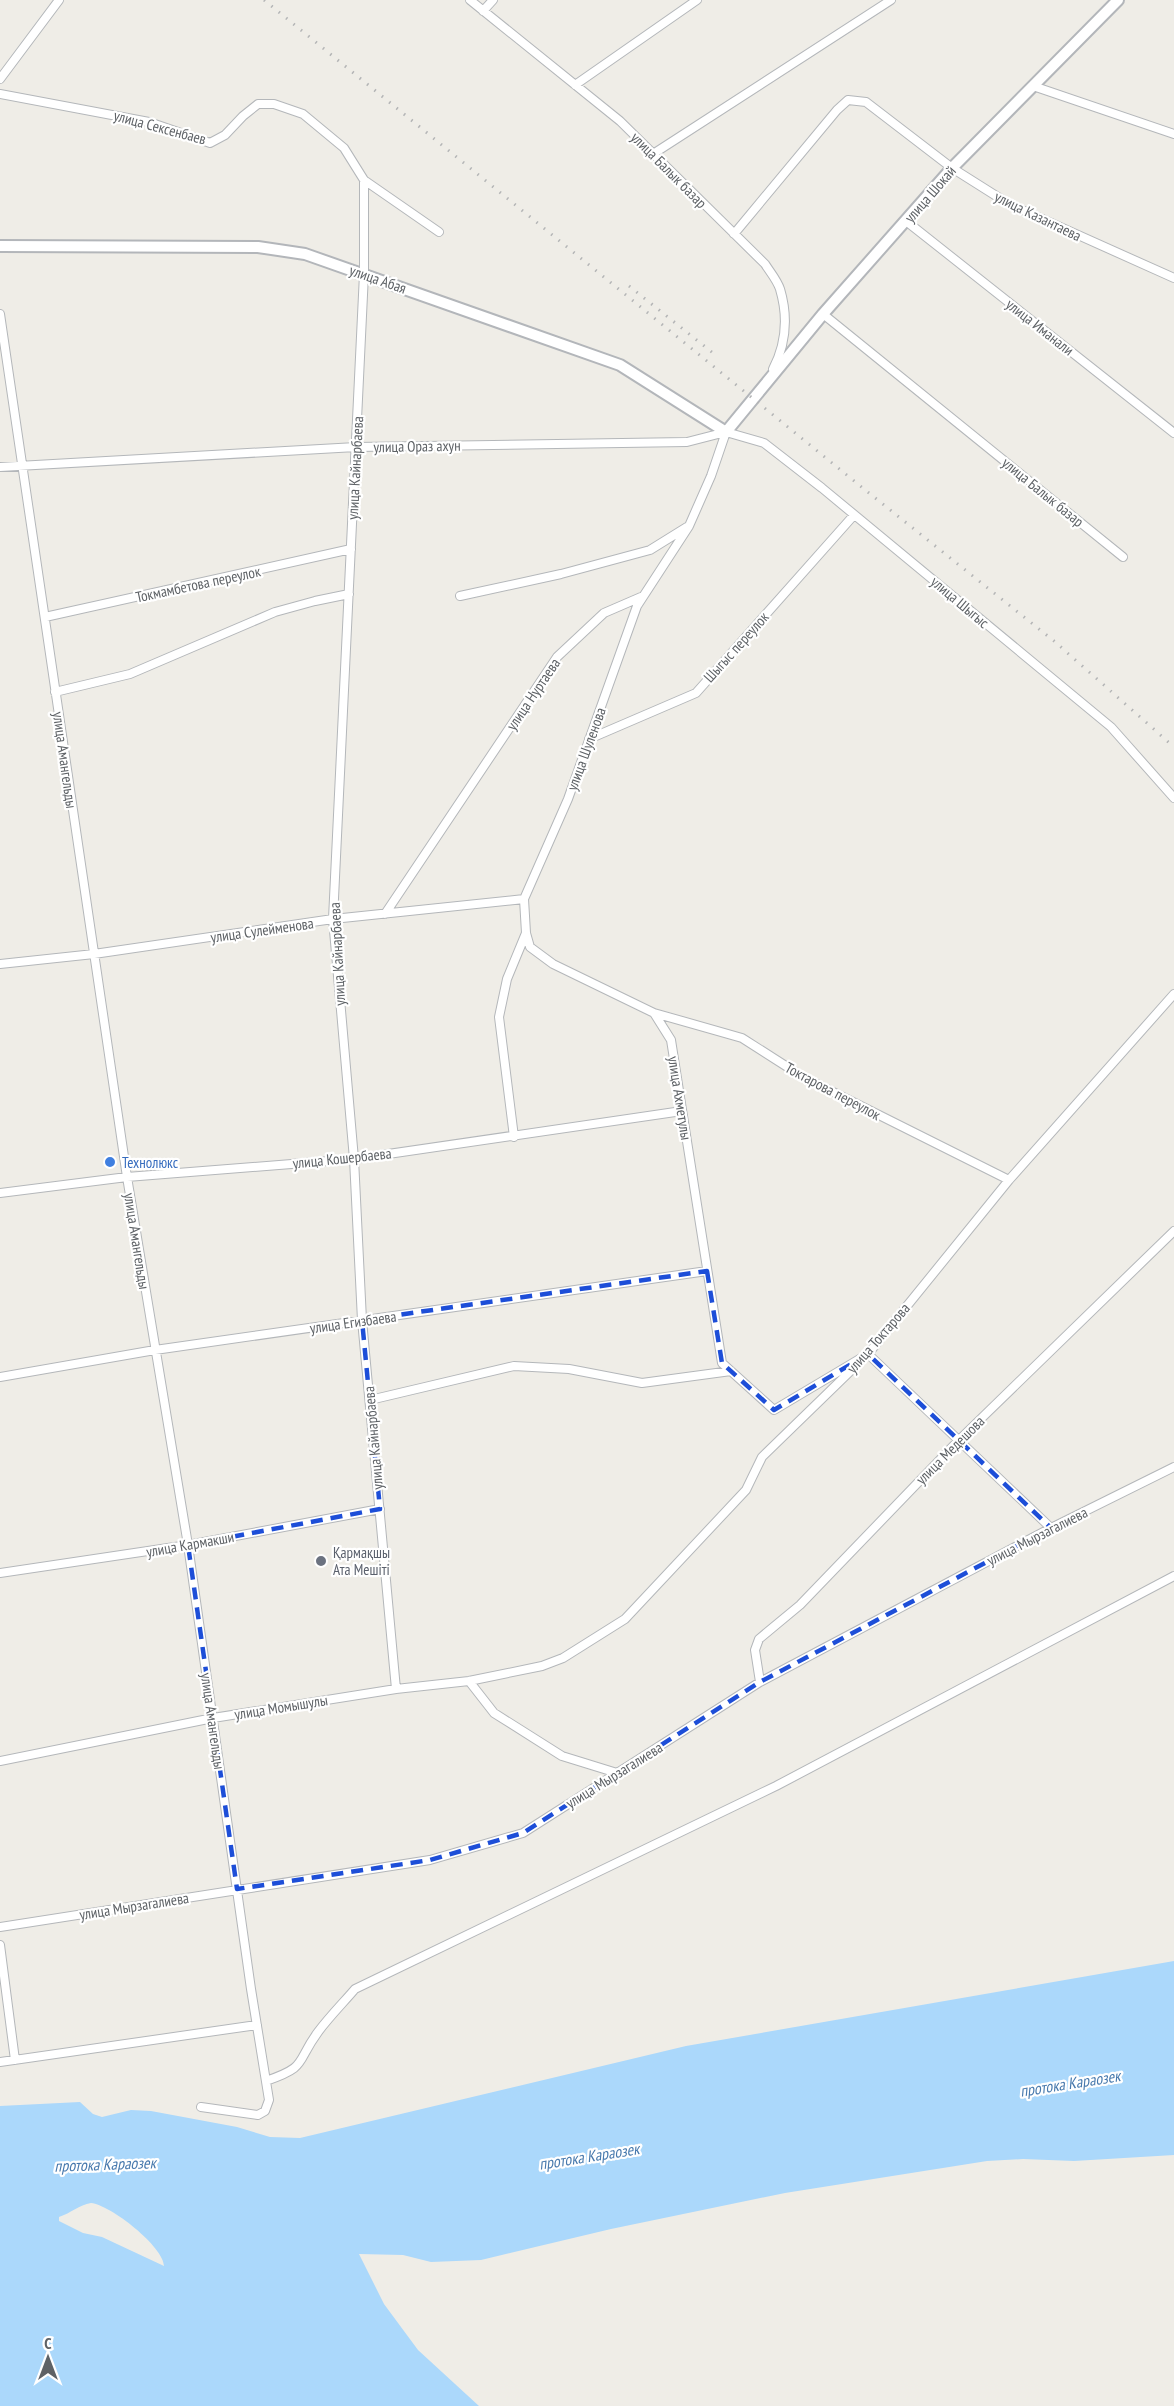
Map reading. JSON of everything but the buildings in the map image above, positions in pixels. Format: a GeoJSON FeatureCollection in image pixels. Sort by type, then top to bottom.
{"type":"FeatureCollection","features":[{"type":"Feature","properties":{"kind":"street"},"geometry":{"type":"LineString","coordinates":[[0,79],[59,0]]}},
{"type":"Feature","properties":{"kind":"street","name":"улица Балык базар"},"geometry":{"type":"LineString","coordinates":[[470,0],[620,121],[765,264],[780,287],[786,328],[780,355],[766,384]]}},
{"type":"Feature","properties":{"kind":"street"},"geometry":{"type":"LineString","coordinates":[[483,10],[493,0]]}},
{"type":"Feature","properties":{"kind":"street"},"geometry":{"type":"LineString","coordinates":[[575,85],[697,0]]}},
{"type":"Feature","properties":{"kind":"street"},"geometry":{"type":"LineString","coordinates":[[653,154],[891,0]]}},
{"type":"Feature","properties":{"kind":"street","name":"улица Шокай"},"geometry":{"type":"LineString","coordinates":[[726,432],[823,314],[952,168],[1118,0]]}},
{"type":"Feature","properties":{"kind":"street"},"geometry":{"type":"LineString","coordinates":[[1033,86],[1172,131]]}},
{"type":"Feature","properties":{"kind":"street","name":"улица Сексенбаев"},"geometry":{"type":"LineString","coordinates":[[0,94],[149,122],[210,143],[225,135],[258,104],[274,104],[303,114],[324,130],[344,148],[364,180],[439,232]]}},
{"type":"Feature","properties":{"kind":"street","name":"улица Казантаева"},"geometry":{"type":"LineString","coordinates":[[734,234],[837,110],[848,100],[866,102],[874,106],[952,168],[1009,204],[1174,278]]}},
{"type":"Feature","properties":{"kind":"street","name":"улица Кайнарбаева"},"geometry":{"type":"LineString","coordinates":[[364,180],[364,274],[333,919],[354,1159],[362,1320],[396,1689]]}},
{"type":"Feature","properties":{"kind":"street","name":"улица Иманали"},"geometry":{"type":"LineString","coordinates":[[906,221],[1174,433]]}},
{"type":"Feature","properties":{"kind":"street","name":"улица Абая"},"geometry":{"type":"LineString","coordinates":[[0,246],[258,247],[305,254],[620,365],[726,432]]}},
{"type":"Feature","properties":{"kind":"street","name":"улица Амангельды"},"geometry":{"type":"LineString","coordinates":[[0,314],[127,1177],[188,1545],[269,2100],[265,2111],[258,2115],[201,2107]]}},
{"type":"Feature","properties":{"kind":"street","name":"улица Балык базар"},"geometry":{"type":"LineString","coordinates":[[823,314],[1123,557]]}},
{"type":"Feature","properties":{"kind":"street"},"geometry":{"type":"LineString","coordinates":[[643,597],[689,526],[711,476],[726,432]]}},
{"type":"Feature","properties":{"kind":"street","name":"улица Ораз ахун"},"geometry":{"type":"LineString","coordinates":[[0,467],[356,447],[687,442],[726,432]]}},
{"type":"Feature","properties":{"kind":"street","name":"улица Шыгыс"},"geometry":{"type":"LineString","coordinates":[[726,432],[764,443],[854,515],[1111,728],[1174,798]]}},
{"type":"Feature","properties":{"kind":"street","name":"Шыгыс переулок"},"geometry":{"type":"LineString","coordinates":[[589,739],[696,693],[854,515]]}},
{"type":"Feature","properties":{"kind":"street"},"geometry":{"type":"LineString","coordinates":[[460,596],[561,574],[650,550],[689,526]]}},
{"type":"Feature","properties":{"kind":"street","name":"Токмамбетова переулок"},"geometry":{"type":"LineString","coordinates":[[45,617],[351,549]]}},
{"type":"Feature","properties":{"kind":"street"},"geometry":{"type":"LineString","coordinates":[[56,692],[130,674],[275,612],[349,594]]}},
{"type":"Feature","properties":{"kind":"street","name":"улица Шуленова"},"geometry":{"type":"LineString","coordinates":[[524,899],[568,799],[637,606],[643,597]]}},
{"type":"Feature","properties":{"kind":"street","name":"улица Нуртаева"},"geometry":{"type":"LineString","coordinates":[[385,914],[557,657],[604,613],[643,597]]}},
{"type":"Feature","properties":{"kind":"street"},"geometry":{"type":"LineString","coordinates":[[524,899],[525,933],[530,947],[552,964],[654,1013]]}},
{"type":"Feature","properties":{"kind":"street","name":"улица Сулейменова"},"geometry":{"type":"LineString","coordinates":[[0,964],[94,954],[333,919],[524,899]]}},
{"type":"Feature","properties":{"kind":"street"},"geometry":{"type":"LineString","coordinates":[[514,1137],[499,1017],[507,979],[525,933]]}},
{"type":"Feature","properties":{"kind":"street","name":"улица Токтарова"},"geometry":{"type":"LineString","coordinates":[[563,1658],[625,1618],[746,1490],[762,1457],[868,1354],[1009,1180],[1174,994]]}},
{"type":"Feature","properties":{"kind":"street","name":"улица Ахметулы"},"geometry":{"type":"LineString","coordinates":[[654,1013],[671,1040],[722,1363],[774,1410],[868,1354]]}},
{"type":"Feature","properties":{"kind":"street","name":"Токтарова переулок"},"geometry":{"type":"LineString","coordinates":[[654,1013],[742,1038],[803,1077],[1009,1180]]}},
{"type":"Feature","properties":{"kind":"street","name":"улица Кошербаева"},"geometry":{"type":"LineString","coordinates":[[0,1193],[127,1177],[354,1159],[682,1111]]}},
{"type":"Feature","properties":{"kind":"street","name":"улица Медешова"},"geometry":{"type":"LineString","coordinates":[[760,1682],[754,1650],[759,1639],[800,1605],[958,1441],[1174,1231]]}},
{"type":"Feature","properties":{"kind":"street","name":"улица Егизбаева"},"geometry":{"type":"LineString","coordinates":[[0,1377],[155,1350],[707,1271]]}},
{"type":"Feature","properties":{"kind":"street"},"geometry":{"type":"LineString","coordinates":[[868,1354],[1051,1528]]}},
{"type":"Feature","properties":{"kind":"street"},"geometry":{"type":"LineString","coordinates":[[370,1400],[514,1366],[569,1369],[642,1383],[731,1371]]}},
{"type":"Feature","properties":{"kind":"street","name":"улица Мырзагалиева"},"geometry":{"type":"LineString","coordinates":[[0,1928],[430,1860],[523,1833],[760,1682],[1051,1528],[1174,1467]]}},
{"type":"Feature","properties":{"kind":"street","name":"улица Кармакши"},"geometry":{"type":"LineString","coordinates":[[0,1573],[188,1545],[380,1509]]}},
{"type":"Feature","properties":{"kind":"street"},"geometry":{"type":"LineString","coordinates":[[266,2081],[290,2072],[300,2064],[317,2032],[355,1989],[777,1786],[1174,1576]]}},
{"type":"Feature","properties":{"kind":"street","name":"улица Момышулы"},"geometry":{"type":"LineString","coordinates":[[0,1761],[213,1718],[396,1689],[469,1681],[542,1666],[563,1658]]}},
{"type":"Feature","properties":{"kind":"street"},"geometry":{"type":"LineString","coordinates":[[469,1681],[494,1713],[562,1756],[617,1773]]}},
{"type":"Feature","properties":{"kind":"street"},"geometry":{"type":"LineString","coordinates":[[0,1945],[15,2060]]}},
{"type":"Feature","properties":{"kind":"street"},"geometry":{"type":"LineString","coordinates":[[0,2062],[257,2025]]}},
{"type":"Feature","properties":{"kind":"highlighted area"},"geometry":{"type":"Polygon","coordinates":[[[707,1271],[722,1363],[774,1410],[868,1354],[1051,1528],[760,1682],[523,1833],[430,1860],[237,1889],[188,1545],[380,1509],[362,1320],[707,1271]]]}},
{"type":"Feature","properties":{"kind":"water","name":"протока Караозек"},"geometry":{"type":"Polygon","coordinates":[[[1174,1961],[1174,2155],[1074,2161],[1023,2159],[987,2161],[785,2193],[611,2229],[481,2260],[431,2262],[403,2255],[359,2254],[384,2304],[418,2350],[479,2406],[0,2406],[0,2106],[80,2102],[93,2114],[102,2117],[131,2110],[151,2111],[237,2127],[270,2137],[300,2138],[686,2046],[1174,1961]],[[91,2203],[83,2205],[59,2217],[59,2221],[83,2233],[102,2237],[164,2266],[162,2258],[146,2238],[123,2219],[91,2203]]]}},
{"type":"Feature","properties":{"kind":"railway"},"geometry":{"type":"LineString","coordinates":[[264,0],[1054,641],[1174,747]]}},
{"type":"Feature","properties":{"kind":"railway"},"geometry":{"type":"LineString","coordinates":[[629,286],[713,353]]}},
{"type":"Feature","properties":{"kind":"place","name":"Технолюкс"},"geometry":{"type":"Point","coordinates":[110,1162]}},
{"type":"Feature","properties":{"kind":"place","name":"Қармақшы Ата Мешіті"},"geometry":{"type":"Point","coordinates":[321,1561]}}]}
